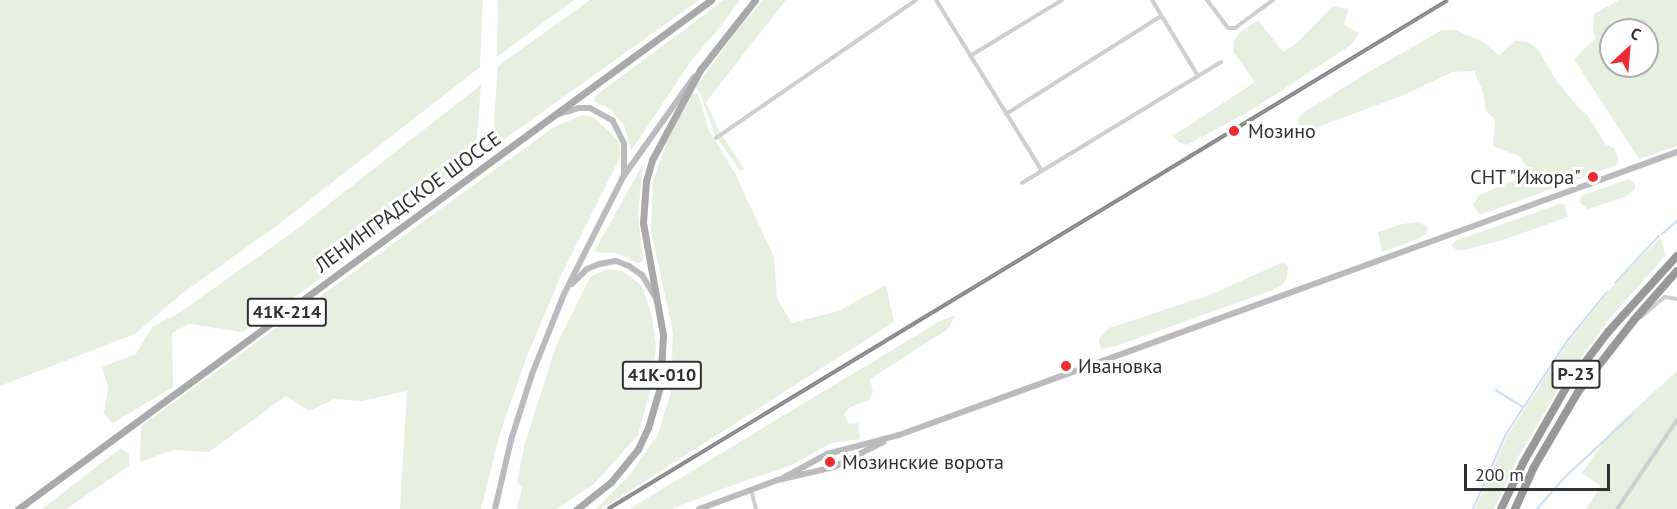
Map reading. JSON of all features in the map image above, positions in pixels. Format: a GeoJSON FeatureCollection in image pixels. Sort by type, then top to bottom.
{"type":"FeatureCollection","features":[{"type":"Feature","properties":{"kind":"highway","name":"Р-23"},"geometry":{"type":"LineString","coordinates":[[1501,509],[1523,463],[1567,386],[1608,332],[1677,256]]}},
{"type":"Feature","properties":{"kind":"highway","name":"Р-23"},"geometry":{"type":"LineString","coordinates":[[1515,509],[1534,467],[1578,392],[1677,271]]}},
{"type":"Feature","properties":{"kind":"main road","name":"41К-214"},"geometry":{"type":"LineString","coordinates":[[557,114],[711,0]]}},
{"type":"Feature","properties":{"kind":"main road"},"geometry":{"type":"LineString","coordinates":[[656,297],[643,223],[646,181],[660,140],[700,70],[755,0]]}},
{"type":"Feature","properties":{"kind":"main road","name":"ЛЕНИНГРАДСКОЕ ШОССЕ"},"geometry":{"type":"LineString","coordinates":[[18,509],[557,114]]}},
{"type":"Feature","properties":{"kind":"main road","name":"41К-010"},"geometry":{"type":"LineString","coordinates":[[577,509],[625,466],[648,428],[664,362],[663,335],[656,297]]}},
{"type":"Feature","properties":{"kind":"street"},"geometry":{"type":"LineString","coordinates":[[716,138],[916,0]]}},
{"type":"Feature","properties":{"kind":"street"},"geometry":{"type":"LineString","coordinates":[[936,0],[1042,171]]}},
{"type":"Feature","properties":{"kind":"street"},"geometry":{"type":"LineString","coordinates":[[970,56],[1062,0]]}},
{"type":"Feature","properties":{"kind":"street"},"geometry":{"type":"LineString","coordinates":[[1152,0],[1198,76]]}},
{"type":"Feature","properties":{"kind":"street"},"geometry":{"type":"LineString","coordinates":[[1207,0],[1228,28],[1235,28],[1273,0]]}},
{"type":"Feature","properties":{"kind":"street"},"geometry":{"type":"LineString","coordinates":[[1006,114],[1161,16]]}},
{"type":"Feature","properties":{"kind":"street"},"geometry":{"type":"LineString","coordinates":[[1022,183],[1221,62]]}},
{"type":"Feature","properties":{"kind":"street"},"geometry":{"type":"LineString","coordinates":[[495,509],[511,440],[532,374],[564,294],[624,177],[665,115],[700,70]]}},
{"type":"Feature","properties":{"kind":"street","name":"41К-214"},"geometry":{"type":"LineString","coordinates":[[557,114],[579,108],[590,108],[613,121],[624,144],[624,177]]}},
{"type":"Feature","properties":{"kind":"street"},"geometry":{"type":"LineString","coordinates":[[783,478],[816,459],[838,450],[892,437],[1677,153]]}},
{"type":"Feature","properties":{"kind":"street"},"geometry":{"type":"LineString","coordinates":[[564,294],[587,269],[616,261],[642,275],[656,297]]}},
{"type":"Feature","properties":{"kind":"street"},"geometry":{"type":"LineString","coordinates":[[1635,320],[1665,297],[1677,299]]}},
{"type":"Feature","properties":{"kind":"street"},"geometry":{"type":"LineString","coordinates":[[1617,509],[1677,420]]}},
{"type":"Feature","properties":{"kind":"street"},"geometry":{"type":"LineString","coordinates":[[699,509],[783,478],[819,472],[844,463],[892,437]]}},
{"type":"Feature","properties":{"kind":"street"},"geometry":{"type":"LineString","coordinates":[[838,450],[845,456],[844,463]]}},
{"type":"Feature","properties":{"kind":"street"},"geometry":{"type":"LineString","coordinates":[[816,459],[814,467],[819,472]]}},
{"type":"Feature","properties":{"kind":"street"},"geometry":{"type":"LineString","coordinates":[[750,489],[756,509]]}},
{"type":"Feature","properties":{"kind":"green space"},"geometry":{"type":"Polygon","coordinates":[[[0,0],[483,0],[480,67],[279,224],[180,295],[135,334],[0,386],[0,0]]]}},
{"type":"Feature","properties":{"kind":"green space"},"geometry":{"type":"Polygon","coordinates":[[[498,0],[574,0],[497,57],[498,0]]]}},
{"type":"Feature","properties":{"kind":"green space"},"geometry":{"type":"Polygon","coordinates":[[[590,0],[699,0],[492,148],[498,66],[590,0]]]}},
{"type":"Feature","properties":{"kind":"green space"},"geometry":{"type":"Polygon","coordinates":[[[724,0],[740,0],[693,58],[631,151],[624,125],[609,108],[594,102],[595,96],[724,0]]]}},
{"type":"Feature","properties":{"kind":"green space"},"geometry":{"type":"Polygon","coordinates":[[[763,0],[786,0],[706,102],[718,129],[744,169],[739,170],[714,133],[696,87],[735,33],[763,0]]]}},
{"type":"Feature","properties":{"kind":"green space"},"geometry":{"type":"Polygon","coordinates":[[[1619,0],[1677,0],[1677,146],[1639,159],[1574,59],[1596,38],[1593,30],[1594,14],[1619,0]]]}},
{"type":"Feature","properties":{"kind":"green space"},"geometry":{"type":"Polygon","coordinates":[[[1333,6],[1348,9],[1344,25],[1359,33],[1351,45],[1253,109],[1187,145],[1179,142],[1173,136],[1255,82],[1233,51],[1235,39],[1240,32],[1258,20],[1283,52],[1297,43],[1333,6]]]}},
{"type":"Feature","properties":{"kind":"green space"},"geometry":{"type":"Polygon","coordinates":[[[1442,30],[1455,30],[1483,42],[1499,55],[1515,41],[1528,42],[1537,48],[1556,80],[1588,116],[1605,144],[1614,148],[1619,160],[1617,165],[1480,215],[1473,205],[1479,195],[1520,178],[1527,167],[1519,156],[1493,146],[1495,119],[1486,111],[1483,92],[1474,71],[1452,72],[1404,95],[1312,129],[1300,128],[1298,119],[1303,113],[1442,30]]]}},
{"type":"Feature","properties":{"kind":"green space"},"geometry":{"type":"Polygon","coordinates":[[[481,85],[475,162],[310,286],[243,332],[189,324],[172,333],[173,387],[113,423],[104,414],[108,386],[102,367],[136,354],[153,326],[179,313],[293,232],[481,85]]]}},
{"type":"Feature","properties":{"kind":"green space"},"geometry":{"type":"Polygon","coordinates":[[[698,93],[709,131],[735,173],[774,257],[777,299],[792,323],[838,311],[886,285],[894,322],[601,509],[596,509],[632,472],[658,434],[671,392],[673,332],[651,231],[653,181],[668,139],[693,94],[698,93]]]}},
{"type":"Feature","properties":{"kind":"green space"},"geometry":{"type":"Polygon","coordinates":[[[583,115],[593,117],[619,142],[620,157],[561,275],[527,356],[499,436],[481,509],[400,509],[407,391],[361,401],[334,399],[309,411],[286,396],[209,452],[173,450],[140,462],[141,426],[554,127],[583,115]]]}},
{"type":"Feature","properties":{"kind":"green space"},"geometry":{"type":"Polygon","coordinates":[[[643,164],[638,215],[643,260],[638,263],[616,253],[594,252],[643,164]]]}},
{"type":"Feature","properties":{"kind":"green space"},"geometry":{"type":"Polygon","coordinates":[[[1629,179],[1635,184],[1635,189],[1627,196],[1588,209],[1580,203],[1581,196],[1629,179]]]}},
{"type":"Feature","properties":{"kind":"green space"},"geometry":{"type":"Polygon","coordinates":[[[1562,203],[1565,205],[1567,217],[1509,238],[1465,250],[1456,250],[1452,246],[1455,241],[1562,203]]]}},
{"type":"Feature","properties":{"kind":"green space"},"geometry":{"type":"Polygon","coordinates":[[[1419,222],[1428,228],[1426,234],[1382,252],[1378,232],[1402,224],[1419,222]]]}},
{"type":"Feature","properties":{"kind":"green space"},"geometry":{"type":"Polygon","coordinates":[[[1660,238],[1666,255],[1610,318],[1562,383],[1517,459],[1494,509],[1475,509],[1507,436],[1569,341],[1614,285],[1660,238]]]}},
{"type":"Feature","properties":{"kind":"green space"},"geometry":{"type":"Polygon","coordinates":[[[1283,262],[1288,266],[1287,277],[1283,284],[1270,291],[1116,346],[1102,349],[1099,344],[1099,338],[1109,328],[1210,295],[1283,262]]]}},
{"type":"Feature","properties":{"kind":"green space"},"geometry":{"type":"Polygon","coordinates":[[[607,269],[623,271],[642,286],[652,316],[656,347],[651,387],[638,435],[594,484],[556,509],[517,509],[522,488],[517,482],[525,443],[556,346],[590,277],[607,269]]]}},
{"type":"Feature","properties":{"kind":"green space"},"geometry":{"type":"Polygon","coordinates":[[[955,315],[948,329],[870,379],[873,392],[869,400],[850,407],[844,414],[849,424],[858,423],[860,439],[831,443],[792,465],[672,509],[629,509],[940,321],[955,315]]]}},
{"type":"Feature","properties":{"kind":"green space"},"geometry":{"type":"Polygon","coordinates":[[[1677,371],[1677,509],[1586,509],[1601,486],[1582,473],[1612,430],[1677,371]]]}},
{"type":"Feature","properties":{"kind":"green space"},"geometry":{"type":"Polygon","coordinates":[[[121,448],[129,454],[129,466],[66,509],[42,509],[121,448]]]}},
{"type":"Feature","properties":{"kind":"waterway"},"geometry":{"type":"LineString","coordinates":[[1662,234],[1677,221]]}},
{"type":"Feature","properties":{"kind":"waterway"},"geometry":{"type":"LineString","coordinates":[[1615,283],[1659,236]]}},
{"type":"Feature","properties":{"kind":"waterway"},"geometry":{"type":"LineString","coordinates":[[1473,509],[1506,434],[1568,340],[1607,292]]}},
{"type":"Feature","properties":{"kind":"waterway"},"geometry":{"type":"LineString","coordinates":[[1496,390],[1523,407]]}},
{"type":"Feature","properties":{"kind":"waterway"},"geometry":{"type":"LineString","coordinates":[[1537,509],[1564,478],[1632,415]]}},
{"type":"Feature","properties":{"kind":"railway"},"geometry":{"type":"LineString","coordinates":[[608,509],[1448,0]]}},
{"type":"Feature","properties":{"kind":"place","name":"Мозино"},"geometry":{"type":"Point","coordinates":[1234,131]}},
{"type":"Feature","properties":{"kind":"place","name":"СНТ \"Ижора\""},"geometry":{"type":"Point","coordinates":[1593,177]}},
{"type":"Feature","properties":{"kind":"place","name":"Ивановка"},"geometry":{"type":"Point","coordinates":[1066,366]}},
{"type":"Feature","properties":{"kind":"place","name":"Мозинские ворота"},"geometry":{"type":"Point","coordinates":[830,462]}}]}
